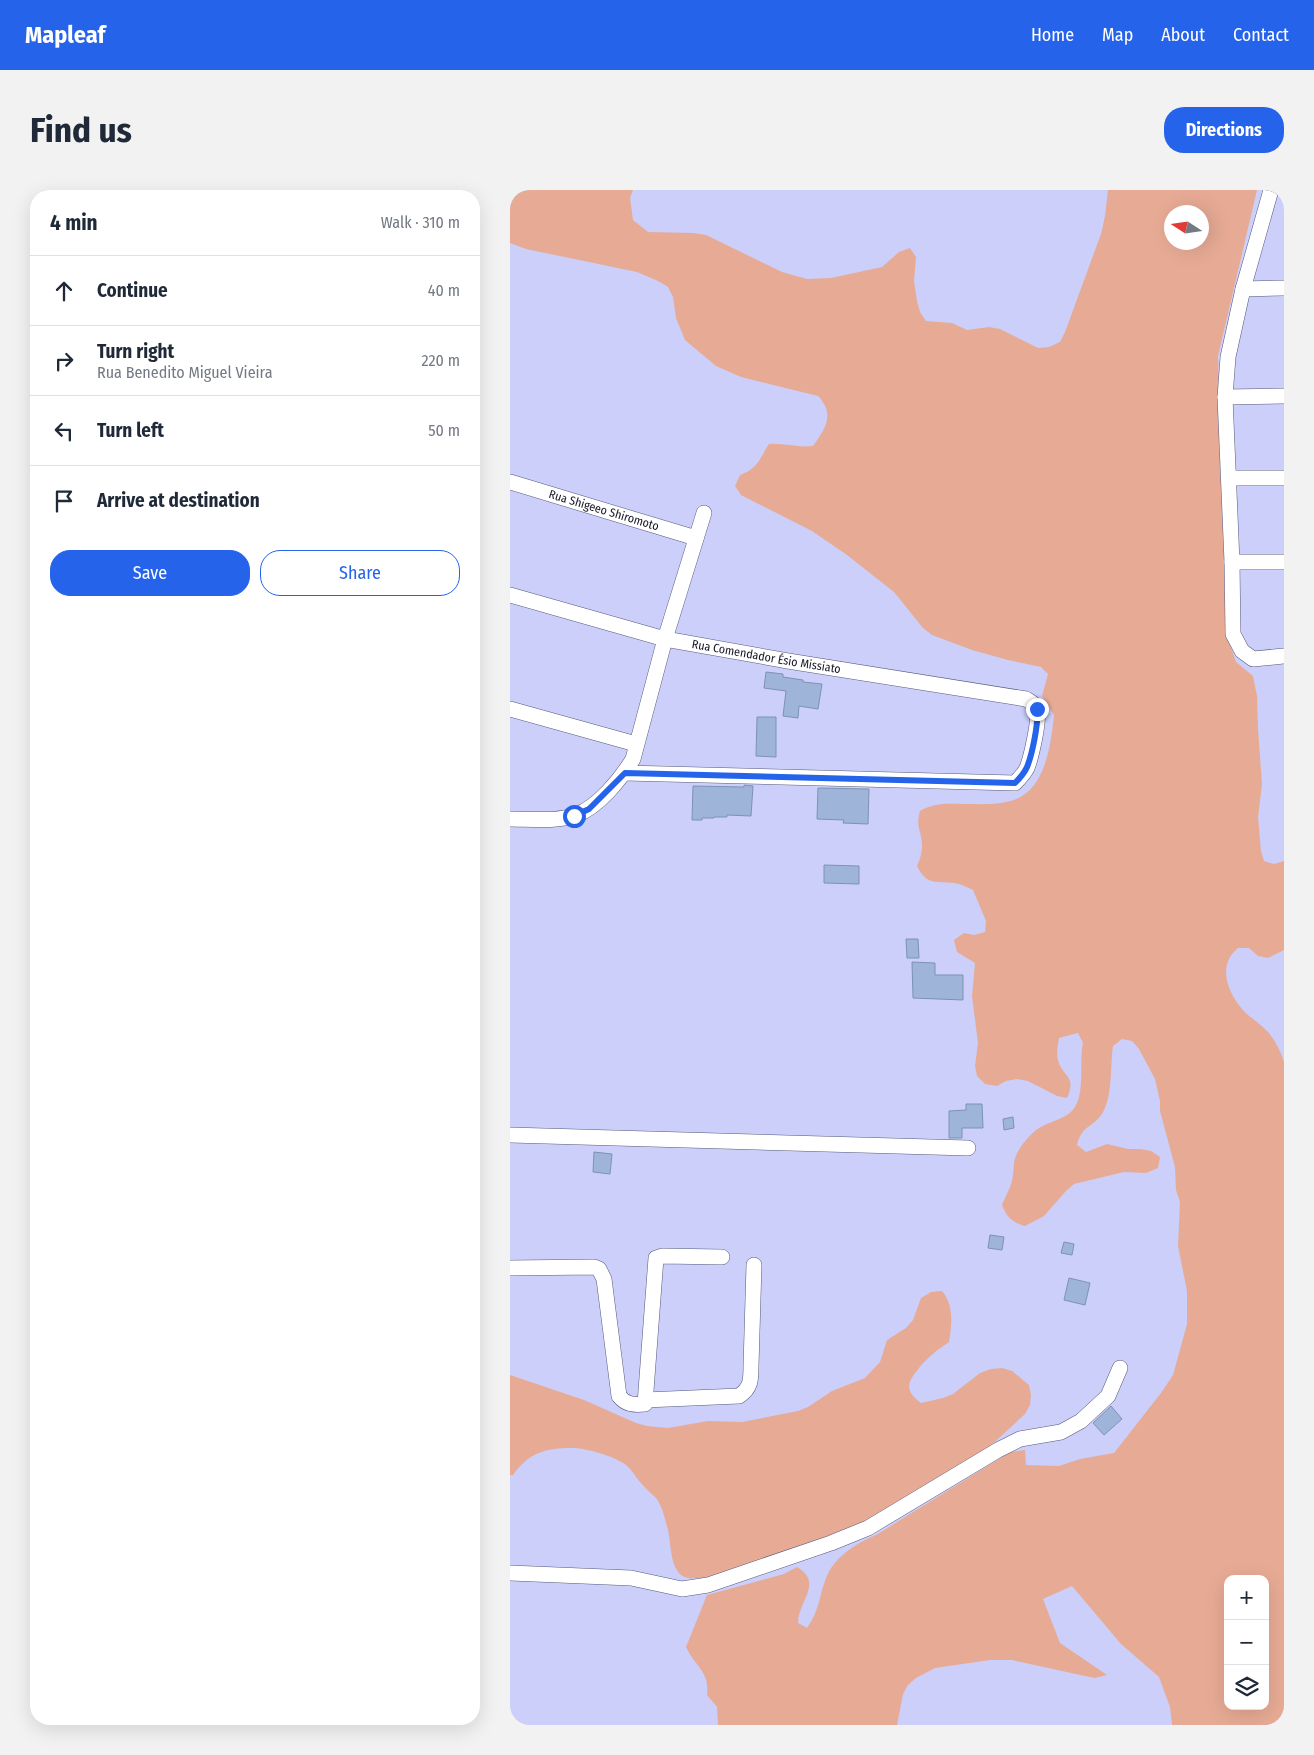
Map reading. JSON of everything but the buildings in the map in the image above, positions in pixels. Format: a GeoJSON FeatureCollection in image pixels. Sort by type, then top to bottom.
{"type":"FeatureCollection","features":[{"type":"Feature","properties":{"kind":"street"},"geometry":{"type":"LineString","coordinates":[[1271,190],[1242,289],[1228,357],[1225,397],[1233,634],[1242,651],[1253,659],[1284,656]]}},
{"type":"Feature","properties":{"kind":"street"},"geometry":{"type":"LineString","coordinates":[[1242,289],[1284,288]]}},
{"type":"Feature","properties":{"kind":"street"},"geometry":{"type":"LineString","coordinates":[[1225,397],[1284,396]]}},
{"type":"Feature","properties":{"kind":"street"},"geometry":{"type":"LineString","coordinates":[[1229,478],[1284,478]]}},
{"type":"Feature","properties":{"kind":"street","name":"Rua Shigeeo Shiromoto"},"geometry":{"type":"LineString","coordinates":[[510,482],[696,538]]}},
{"type":"Feature","properties":{"kind":"street"},"geometry":{"type":"LineString","coordinates":[[510,819],[548,819],[574,816],[589,809],[625,773],[632,759],[665,639],[704,513]]}},
{"type":"Feature","properties":{"kind":"street"},"geometry":{"type":"LineString","coordinates":[[1232,562],[1284,562]]}},
{"type":"Feature","properties":{"kind":"street","name":"Rua Comendador Ésio Missiato"},"geometry":{"type":"LineString","coordinates":[[510,595],[665,639],[788,661],[1026,699],[1033,702],[1039,718],[1027,766],[1022,777],[1015,783],[625,773]]}},
{"type":"Feature","properties":{"kind":"street"},"geometry":{"type":"LineString","coordinates":[[510,709],[636,744]]}},
{"type":"Feature","properties":{"kind":"street"},"geometry":{"type":"LineString","coordinates":[[510,1135],[968,1148]]}},
{"type":"Feature","properties":{"kind":"street"},"geometry":{"type":"LineString","coordinates":[[510,1268],[594,1267],[599,1269],[604,1280],[619,1396],[623,1401],[634,1405],[645,1404],[656,1258],[662,1256],[722,1257]]}},
{"type":"Feature","properties":{"kind":"street"},"geometry":{"type":"LineString","coordinates":[[645,1400],[739,1396],[747,1390],[751,1382],[754,1265]]}},
{"type":"Feature","properties":{"kind":"street"},"geometry":{"type":"LineString","coordinates":[[510,1572],[631,1578],[682,1589],[708,1585],[831,1543],[868,1528],[1005,1446],[1020,1439],[1061,1432],[1081,1421],[1108,1396],[1120,1368]]}},
{"type":"Feature","properties":{"kind":"shaded area"},"geometry":{"type":"Polygon","coordinates":[[[510,190],[633,190],[630,198],[633,220],[648,232],[706,235],[782,272],[807,279],[831,278],[882,267],[899,252],[910,248],[916,257],[914,281],[917,301],[920,312],[926,321],[952,323],[967,330],[989,327],[1000,329],[1038,348],[1049,347],[1060,342],[1065,332],[1101,234],[1108,190],[1257,190],[1218,356],[1227,636],[1236,662],[1253,676],[1257,696],[1262,784],[1258,817],[1261,851],[1264,861],[1274,864],[1284,861],[1284,950],[1268,958],[1258,956],[1249,948],[1238,948],[1228,962],[1226,970],[1229,987],[1237,1003],[1270,1034],[1284,1062],[1284,1725],[1172,1725],[1170,1707],[1159,1677],[1121,1644],[1072,1586],[1043,1599],[1060,1643],[1107,1675],[1095,1678],[1012,1660],[990,1660],[935,1668],[916,1678],[908,1685],[903,1694],[897,1725],[718,1725],[717,1707],[707,1695],[704,1675],[686,1647],[707,1595],[784,1574],[797,1567],[809,1579],[808,1593],[799,1615],[798,1623],[807,1628],[819,1604],[829,1573],[839,1558],[853,1547],[876,1535],[1010,1452],[1025,1450],[1026,1465],[1059,1466],[1080,1459],[1114,1453],[1173,1375],[1187,1324],[1187,1291],[1178,1246],[1180,1202],[1176,1190],[1175,1167],[1160,1111],[1160,1101],[1155,1079],[1139,1049],[1132,1041],[1122,1039],[1113,1046],[1110,1088],[1106,1105],[1100,1117],[1082,1133],[1077,1145],[1086,1152],[1107,1144],[1128,1149],[1151,1151],[1160,1157],[1158,1168],[1146,1173],[1124,1172],[1074,1184],[1044,1216],[1025,1226],[1013,1221],[1008,1216],[1002,1205],[1013,1178],[1014,1161],[1019,1150],[1036,1130],[1062,1118],[1075,1107],[1080,1093],[1083,1043],[1078,1033],[1059,1038],[1058,1060],[1071,1085],[1067,1098],[1057,1096],[1028,1081],[1017,1079],[1006,1081],[997,1086],[985,1084],[977,1076],[975,1066],[978,1043],[972,996],[975,963],[957,952],[954,940],[964,933],[974,935],[985,932],[986,921],[973,890],[957,883],[928,880],[917,866],[922,849],[918,825],[920,811],[942,804],[1002,803],[1022,796],[1037,781],[1046,760],[1054,715],[1042,696],[1048,674],[1041,667],[972,650],[932,635],[923,628],[894,592],[847,555],[812,531],[741,495],[735,486],[740,475],[755,466],[769,444],[813,446],[822,433],[827,421],[826,409],[818,396],[741,377],[716,366],[685,340],[676,318],[673,297],[668,287],[658,281],[637,272],[526,249],[510,243],[510,190]]]}},
{"type":"Feature","properties":{"kind":"shaded area"},"geometry":{"type":"Polygon","coordinates":[[[942,1291],[949,1302],[950,1309],[949,1342],[929,1357],[915,1373],[909,1386],[912,1394],[921,1403],[943,1398],[953,1394],[980,1373],[1002,1368],[1012,1371],[1029,1385],[1030,1405],[1025,1414],[986,1450],[856,1528],[820,1542],[706,1578],[688,1578],[682,1576],[674,1565],[664,1514],[656,1498],[630,1469],[621,1462],[585,1449],[553,1449],[531,1457],[513,1475],[510,1475],[510,1375],[584,1400],[647,1426],[668,1428],[708,1421],[742,1422],[798,1411],[808,1407],[832,1391],[865,1378],[880,1362],[887,1340],[906,1328],[913,1320],[921,1298],[931,1292],[942,1291]]]}},
{"type":"Feature","properties":{"kind":"route"},"geometry":{"type":"LineString","coordinates":[[574,816],[589,809],[625,773],[984,784],[1015,783],[1022,777],[1027,766],[1039,718],[1037,709]]}}]}
